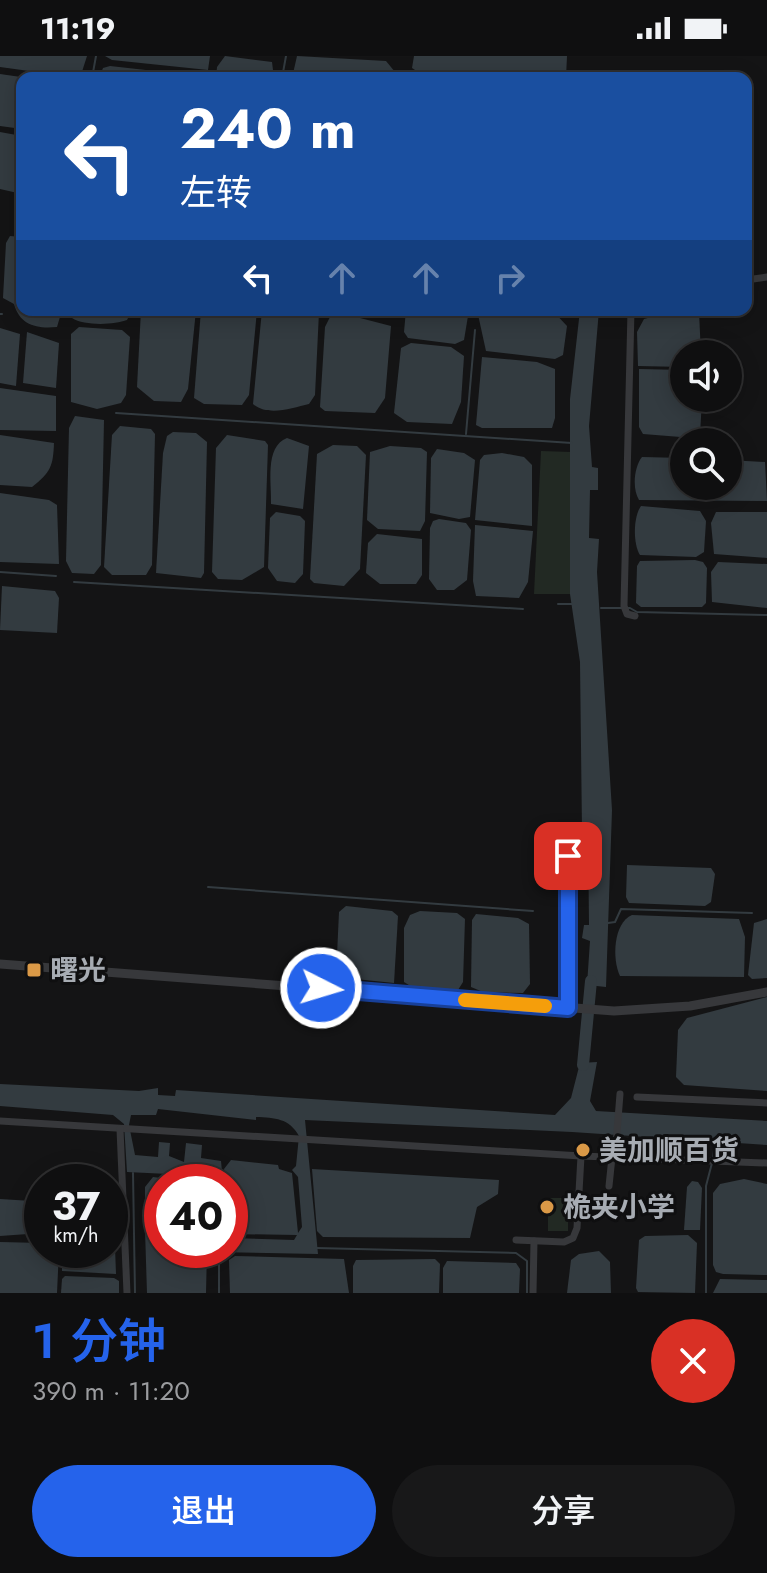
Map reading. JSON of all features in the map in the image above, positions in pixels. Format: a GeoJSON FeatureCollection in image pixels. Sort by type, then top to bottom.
{"type":"FeatureCollection","features":[{"type":"Feature","properties":{"kind":"street"},"geometry":{"type":"LineString","coordinates":[[631,316],[624,606],[627,614],[635,616]]}},
{"type":"Feature","properties":{"kind":"street"},"geometry":{"type":"LineString","coordinates":[[568,856],[568,1008]]}},
{"type":"Feature","properties":{"kind":"street"},"geometry":{"type":"LineString","coordinates":[[0,964],[614,1011],[690,1006],[767,992]]}},
{"type":"Feature","properties":{"kind":"street"},"geometry":{"type":"LineString","coordinates":[[609,1186],[620,1094]]}},
{"type":"Feature","properties":{"kind":"street"},"geometry":{"type":"LineString","coordinates":[[637,1097],[767,1103]]}},
{"type":"Feature","properties":{"kind":"street"},"geometry":{"type":"LineString","coordinates":[[0,1121],[581,1156],[767,1163]]}},
{"type":"Feature","properties":{"kind":"street"},"geometry":{"type":"LineString","coordinates":[[120,1129],[127,1293]]}},
{"type":"Feature","properties":{"kind":"street"},"geometry":{"type":"LineString","coordinates":[[516,1240],[564,1242],[573,1238],[577,1228],[581,1156]]}},
{"type":"Feature","properties":{"kind":"street"},"geometry":{"type":"LineString","coordinates":[[533,1293],[534,1241]]}},
{"type":"Feature","properties":{"kind":"shaded area"},"geometry":{"type":"Polygon","coordinates":[[[0,56],[87,56],[82,72],[36,72],[0,67],[0,56]]]}},
{"type":"Feature","properties":{"kind":"shaded area"},"geometry":{"type":"Polygon","coordinates":[[[105,56],[210,56],[208,70],[112,60],[105,56]]]}},
{"type":"Feature","properties":{"kind":"shaded area"},"geometry":{"type":"Polygon","coordinates":[[[225,56],[272,62],[273,72],[217,72],[225,56]]]}},
{"type":"Feature","properties":{"kind":"shaded area"},"geometry":{"type":"Polygon","coordinates":[[[297,56],[386,61],[395,72],[293,72],[297,56]]]}},
{"type":"Feature","properties":{"kind":"shaded area"},"geometry":{"type":"Polygon","coordinates":[[[414,56],[567,56],[566,72],[422,72],[412,68],[414,56]]]}},
{"type":"Feature","properties":{"kind":"shaded area"},"geometry":{"type":"Polygon","coordinates":[[[110,66],[164,72],[101,72],[110,66]]]}},
{"type":"Feature","properties":{"kind":"shaded area"},"geometry":{"type":"Polygon","coordinates":[[[0,74],[16,76],[16,128],[0,126],[0,74]]]}},
{"type":"Feature","properties":{"kind":"shaded area"},"geometry":{"type":"Polygon","coordinates":[[[0,132],[16,135],[16,193],[0,189],[0,132]]]}},
{"type":"Feature","properties":{"kind":"shaded area"},"geometry":{"type":"Polygon","coordinates":[[[10,236],[16,236],[16,309],[3,298],[6,243],[10,236]]]}},
{"type":"Feature","properties":{"kind":"shaded area"},"geometry":{"type":"Polygon","coordinates":[[[60,316],[57,327],[30,324],[20,317],[60,316]]]}},
{"type":"Feature","properties":{"kind":"shaded area"},"geometry":{"type":"Polygon","coordinates":[[[129,316],[127,320],[99,324],[72,318],[129,316]]]}},
{"type":"Feature","properties":{"kind":"shaded area"},"geometry":{"type":"Polygon","coordinates":[[[141,316],[195,316],[188,389],[181,402],[154,401],[137,387],[141,316]]]}},
{"type":"Feature","properties":{"kind":"shaded area"},"geometry":{"type":"Polygon","coordinates":[[[201,316],[256,316],[249,395],[242,405],[204,404],[194,398],[201,316]]]}},
{"type":"Feature","properties":{"kind":"shaded area"},"geometry":{"type":"Polygon","coordinates":[[[261,316],[319,316],[315,395],[309,404],[273,411],[253,404],[261,316]]]}},
{"type":"Feature","properties":{"kind":"shaded area"},"geometry":{"type":"Polygon","coordinates":[[[330,316],[352,316],[391,326],[385,398],[375,413],[325,411],[320,407],[325,327],[330,316]]]}},
{"type":"Feature","properties":{"kind":"shaded area"},"geometry":{"type":"Polygon","coordinates":[[[405,316],[468,316],[464,340],[455,344],[408,338],[404,332],[405,316]]]}},
{"type":"Feature","properties":{"kind":"shaded area"},"geometry":{"type":"Polygon","coordinates":[[[478,316],[558,316],[567,326],[563,355],[555,359],[486,351],[478,316]]]}},
{"type":"Feature","properties":{"kind":"shaded area"},"geometry":{"type":"Polygon","coordinates":[[[579,316],[598,316],[589,426],[592,467],[598,468],[598,490],[590,490],[589,538],[599,539],[597,572],[612,810],[606,987],[587,985],[590,941],[582,938],[584,925],[589,925],[588,832],[582,831],[580,662],[570,594],[570,399],[579,316]]]}},
{"type":"Feature","properties":{"kind":"shaded area"},"geometry":{"type":"Polygon","coordinates":[[[655,316],[699,316],[700,340],[670,340],[670,367],[638,366],[637,332],[644,319],[655,316]]]}},
{"type":"Feature","properties":{"kind":"shaded area"},"geometry":{"type":"Polygon","coordinates":[[[79,327],[122,330],[130,337],[126,395],[121,403],[97,409],[71,402],[71,334],[79,327]]]}},
{"type":"Feature","properties":{"kind":"shaded area"},"geometry":{"type":"Polygon","coordinates":[[[0,328],[20,334],[16,386],[0,383],[0,328]]]}},
{"type":"Feature","properties":{"kind":"shaded area"},"geometry":{"type":"Polygon","coordinates":[[[27,332],[59,343],[56,388],[23,383],[27,332]]]}},
{"type":"Feature","properties":{"kind":"shaded area"},"geometry":{"type":"Polygon","coordinates":[[[411,343],[451,347],[464,356],[461,402],[452,424],[407,422],[394,413],[401,348],[411,343]]]}},
{"type":"Feature","properties":{"kind":"shaded area"},"geometry":{"type":"Polygon","coordinates":[[[482,357],[537,362],[555,369],[555,418],[552,428],[482,428],[476,425],[482,357]]]}},
{"type":"Feature","properties":{"kind":"shaded area"},"geometry":{"type":"Polygon","coordinates":[[[639,369],[670,370],[670,412],[701,412],[700,428],[670,428],[670,436],[643,434],[639,427],[639,369]]]}},
{"type":"Feature","properties":{"kind":"shaded area"},"geometry":{"type":"Polygon","coordinates":[[[0,388],[56,396],[56,431],[0,430],[0,388]]]}},
{"type":"Feature","properties":{"kind":"shaded area"},"geometry":{"type":"Polygon","coordinates":[[[75,416],[104,420],[101,565],[94,574],[72,573],[66,561],[69,428],[75,416]]]}},
{"type":"Feature","properties":{"kind":"shaded area"},"geometry":{"type":"Polygon","coordinates":[[[120,426],[151,429],[155,434],[152,565],[146,575],[112,575],[104,567],[112,435],[120,426]]]}},
{"type":"Feature","properties":{"kind":"shaded area"},"geometry":{"type":"Polygon","coordinates":[[[173,432],[196,433],[207,442],[204,573],[201,578],[156,573],[163,453],[167,436],[173,432]]]}},
{"type":"Feature","properties":{"kind":"shaded area"},"geometry":{"type":"Polygon","coordinates":[[[0,435],[54,443],[50,468],[32,487],[0,485],[0,435]]]}},
{"type":"Feature","properties":{"kind":"shaded area"},"geometry":{"type":"Polygon","coordinates":[[[227,435],[265,441],[268,445],[264,567],[242,580],[218,579],[212,572],[216,448],[227,435]]]}},
{"type":"Feature","properties":{"kind":"shaded area"},"geometry":{"type":"Polygon","coordinates":[[[287,438],[309,446],[303,509],[271,504],[272,458],[275,449],[287,438]]]}},
{"type":"Feature","properties":{"kind":"shaded area"},"geometry":{"type":"Polygon","coordinates":[[[333,445],[357,446],[366,455],[360,569],[344,586],[314,583],[310,579],[317,454],[333,445]]]}},
{"type":"Feature","properties":{"kind":"shaded area"},"geometry":{"type":"Polygon","coordinates":[[[390,446],[421,448],[427,452],[425,521],[420,531],[378,529],[367,520],[370,452],[390,446]]]}},
{"type":"Feature","properties":{"kind":"shaded area"},"geometry":{"type":"Polygon","coordinates":[[[437,449],[464,453],[475,460],[470,517],[459,519],[430,513],[431,458],[437,449]]]}},
{"type":"Feature","properties":{"kind":"shaded area"},"geometry":{"type":"Polygon","coordinates":[[[541,451],[571,452],[570,594],[534,594],[541,451]]]}},
{"type":"Feature","properties":{"kind":"shaded area"},"geometry":{"type":"Polygon","coordinates":[[[502,453],[524,457],[532,465],[532,526],[475,520],[480,460],[484,455],[502,453]]]}},
{"type":"Feature","properties":{"kind":"shaded area"},"geometry":{"type":"Polygon","coordinates":[[[642,457],[670,458],[670,500],[742,500],[742,461],[765,462],[767,501],[639,500],[635,490],[637,466],[642,457]]]}},
{"type":"Feature","properties":{"kind":"shaded area"},"geometry":{"type":"Polygon","coordinates":[[[0,493],[49,500],[57,505],[59,564],[0,562],[0,493]]]}},
{"type":"Feature","properties":{"kind":"shaded area"},"geometry":{"type":"Polygon","coordinates":[[[641,506],[700,511],[706,521],[704,552],[696,557],[640,555],[635,530],[641,506]]]}},
{"type":"Feature","properties":{"kind":"shaded area"},"geometry":{"type":"Polygon","coordinates":[[[276,512],[300,516],[305,521],[303,574],[295,583],[277,581],[268,568],[270,518],[276,512]]]}},
{"type":"Feature","properties":{"kind":"shaded area"},"geometry":{"type":"Polygon","coordinates":[[[716,512],[767,512],[767,558],[714,554],[711,523],[716,512]]]}},
{"type":"Feature","properties":{"kind":"shaded area"},"geometry":{"type":"Polygon","coordinates":[[[433,521],[466,523],[471,530],[467,580],[454,590],[437,590],[429,579],[430,528],[433,521]]]}},
{"type":"Feature","properties":{"kind":"shaded area"},"geometry":{"type":"Polygon","coordinates":[[[475,525],[533,531],[528,582],[519,598],[476,596],[473,581],[475,525]]]}},
{"type":"Feature","properties":{"kind":"shaded area"},"geometry":{"type":"Polygon","coordinates":[[[377,534],[422,539],[422,575],[416,584],[380,584],[366,573],[368,543],[377,534]]]}},
{"type":"Feature","properties":{"kind":"shaded area"},"geometry":{"type":"Polygon","coordinates":[[[640,561],[703,562],[707,568],[706,603],[702,607],[641,607],[636,603],[637,566],[640,561]]]}},
{"type":"Feature","properties":{"kind":"shaded area"},"geometry":{"type":"Polygon","coordinates":[[[718,562],[767,564],[767,608],[712,602],[711,572],[718,562]]]}},
{"type":"Feature","properties":{"kind":"shaded area"},"geometry":{"type":"Polygon","coordinates":[[[2,586],[55,591],[59,598],[57,633],[0,630],[2,586]]]}},
{"type":"Feature","properties":{"kind":"shaded area"},"geometry":{"type":"Polygon","coordinates":[[[627,865],[711,868],[715,874],[711,902],[705,906],[629,903],[626,897],[627,865]]]}},
{"type":"Feature","properties":{"kind":"shaded area"},"geometry":{"type":"Polygon","coordinates":[[[346,906],[392,911],[398,916],[394,983],[336,977],[339,912],[346,906]]]}},
{"type":"Feature","properties":{"kind":"shaded area"},"geometry":{"type":"Polygon","coordinates":[[[420,911],[457,913],[465,919],[463,982],[458,990],[412,987],[404,982],[404,928],[410,915],[420,911]]]}},
{"type":"Feature","properties":{"kind":"shaded area"},"geometry":{"type":"Polygon","coordinates":[[[476,914],[518,918],[529,924],[530,984],[523,993],[483,992],[471,987],[472,920],[476,914]]]}},
{"type":"Feature","properties":{"kind":"shaded area"},"geometry":{"type":"Polygon","coordinates":[[[632,915],[739,919],[745,937],[744,977],[620,976],[616,942],[621,926],[632,915]]]}},
{"type":"Feature","properties":{"kind":"shaded area"},"geometry":{"type":"Polygon","coordinates":[[[767,919],[767,978],[752,979],[748,975],[754,923],[767,919]]]}},
{"type":"Feature","properties":{"kind":"shaded area"},"geometry":{"type":"Polygon","coordinates":[[[767,997],[767,1091],[684,1085],[676,1077],[678,1030],[687,1018],[767,997]]]}},
{"type":"Feature","properties":{"kind":"shaded area"},"geometry":{"type":"Polygon","coordinates":[[[597,1062],[590,1101],[596,1111],[767,1121],[767,1145],[572,1132],[305,1120],[318,1254],[248,1253],[248,1239],[294,1240],[297,1235],[248,1234],[248,1164],[228,1164],[231,1160],[278,1165],[279,1169],[292,1173],[298,1233],[302,1227],[298,1177],[292,1170],[296,1166],[299,1136],[281,1120],[158,1109],[156,1115],[131,1115],[129,1125],[135,1155],[158,1157],[159,1142],[170,1143],[169,1156],[184,1162],[186,1143],[202,1145],[201,1158],[221,1161],[221,1164],[144,1164],[144,1173],[128,1172],[124,1124],[113,1115],[0,1106],[0,1084],[139,1091],[158,1088],[158,1095],[175,1096],[176,1090],[555,1115],[571,1098],[580,1063],[597,1062]]]}},
{"type":"Feature","properties":{"kind":"shaded area"},"geometry":{"type":"Polygon","coordinates":[[[312,1169],[499,1180],[498,1194],[477,1207],[470,1238],[323,1237],[317,1231],[312,1169]]]}},
{"type":"Feature","properties":{"kind":"shaded area"},"geometry":{"type":"Polygon","coordinates":[[[744,1179],[767,1184],[767,1275],[723,1274],[716,1272],[713,1265],[713,1193],[720,1184],[744,1179]]]}},
{"type":"Feature","properties":{"kind":"shaded area"},"geometry":{"type":"Polygon","coordinates":[[[692,1181],[698,1182],[702,1188],[700,1230],[684,1230],[687,1187],[692,1181]]]}},
{"type":"Feature","properties":{"kind":"shaded area"},"geometry":{"type":"Polygon","coordinates":[[[548,1198],[568,1198],[568,1231],[548,1231],[548,1198]]]}},
{"type":"Feature","properties":{"kind":"shaded area"},"geometry":{"type":"Polygon","coordinates":[[[0,1199],[24,1200],[24,1234],[0,1236],[0,1199]]]}},
{"type":"Feature","properties":{"kind":"shaded area"},"geometry":{"type":"Polygon","coordinates":[[[688,1235],[697,1243],[695,1293],[638,1292],[639,1240],[645,1236],[688,1235]]]}},
{"type":"Feature","properties":{"kind":"shaded area"},"geometry":{"type":"Polygon","coordinates":[[[0,1242],[24,1243],[24,1268],[58,1268],[57,1293],[0,1293],[0,1242]]]}},
{"type":"Feature","properties":{"kind":"shaded area"},"geometry":{"type":"Polygon","coordinates":[[[599,1251],[610,1262],[611,1293],[567,1293],[571,1260],[579,1254],[599,1251]]]}},
{"type":"Feature","properties":{"kind":"shaded area"},"geometry":{"type":"Polygon","coordinates":[[[248,1256],[344,1259],[349,1293],[230,1293],[229,1268],[248,1268],[248,1256]]]}},
{"type":"Feature","properties":{"kind":"shaded area"},"geometry":{"type":"Polygon","coordinates":[[[435,1259],[440,1264],[439,1293],[353,1293],[353,1266],[356,1260],[435,1259]]]}},
{"type":"Feature","properties":{"kind":"shaded area"},"geometry":{"type":"Polygon","coordinates":[[[447,1261],[516,1263],[520,1269],[519,1293],[443,1293],[443,1268],[447,1261]]]}},
{"type":"Feature","properties":{"kind":"shaded area"},"geometry":{"type":"Polygon","coordinates":[[[62,1268],[116,1268],[116,1274],[62,1271],[62,1268]]]}},
{"type":"Feature","properties":{"kind":"shaded area"},"geometry":{"type":"Polygon","coordinates":[[[146,1268],[207,1268],[206,1293],[147,1293],[146,1268]]]}},
{"type":"Feature","properties":{"kind":"shaded area"},"geometry":{"type":"Polygon","coordinates":[[[65,1276],[114,1278],[119,1281],[119,1293],[61,1293],[65,1276]]]}},
{"type":"Feature","properties":{"kind":"shaded area"},"geometry":{"type":"Polygon","coordinates":[[[720,1279],[767,1280],[767,1293],[713,1293],[720,1279]]]}},
{"type":"Feature","properties":{"kind":"waterway"},"geometry":{"type":"LineString","coordinates":[[93,72],[96,56]]}},
{"type":"Feature","properties":{"kind":"waterway"},"geometry":{"type":"LineString","coordinates":[[283,72],[286,56]]}},
{"type":"Feature","properties":{"kind":"waterway"},"geometry":{"type":"LineString","coordinates":[[466,434],[475,330]]}},
{"type":"Feature","properties":{"kind":"waterway"},"geometry":{"type":"LineString","coordinates":[[116,413],[572,443]]}},
{"type":"Feature","properties":{"kind":"waterway"},"geometry":{"type":"LineString","coordinates":[[0,572],[56,576]]}},
{"type":"Feature","properties":{"kind":"waterway"},"geometry":{"type":"LineString","coordinates":[[74,582],[523,609]]}},
{"type":"Feature","properties":{"kind":"waterway"},"geometry":{"type":"LineString","coordinates":[[558,604],[572,604]]}},
{"type":"Feature","properties":{"kind":"waterway"},"geometry":{"type":"LineString","coordinates":[[601,608],[630,608],[637,612],[767,615]]}},
{"type":"Feature","properties":{"kind":"waterway"},"geometry":{"type":"LineString","coordinates":[[208,887],[533,911]]}},
{"type":"Feature","properties":{"kind":"waterway"},"geometry":{"type":"LineString","coordinates":[[608,923],[615,922],[621,909],[752,913]]}},
{"type":"Feature","properties":{"kind":"waterway"},"geometry":{"type":"LineString","coordinates":[[583,1065],[591,981]]}},
{"type":"Feature","properties":{"kind":"waterway"},"geometry":{"type":"LineString","coordinates":[[713,1157],[715,1143]]}},
{"type":"Feature","properties":{"kind":"waterway"},"geometry":{"type":"LineString","coordinates":[[706,1293],[706,1186],[712,1163]]}},
{"type":"Feature","properties":{"kind":"waterway"},"geometry":{"type":"LineString","coordinates":[[133,1173],[135,1293]]}},
{"type":"Feature","properties":{"kind":"waterway"},"geometry":{"type":"LineString","coordinates":[[316,1248],[516,1253],[527,1261],[527,1293]]}},
{"type":"Feature","properties":{"kind":"waterway"},"geometry":{"type":"LineString","coordinates":[[219,1268],[219,1293]]}},
{"type":"Feature","properties":{"kind":"slow traffic"},"geometry":{"type":"LineString","coordinates":[[465,1000],[545,1006]]}},
{"type":"Feature","properties":{"kind":"place","name":"曙光"},"geometry":{"type":"Point","coordinates":[34,970]}},
{"type":"Feature","properties":{"kind":"place","name":"美加顺百货"},"geometry":{"type":"Point","coordinates":[583,1150]}},
{"type":"Feature","properties":{"kind":"place","name":"桅夹小学"},"geometry":{"type":"Point","coordinates":[547,1207]}},
{"type":"Feature","properties":{"kind":"route"},"geometry":{"type":"LineString","coordinates":[[321,988],[568,1008],[568,856]]}}]}
